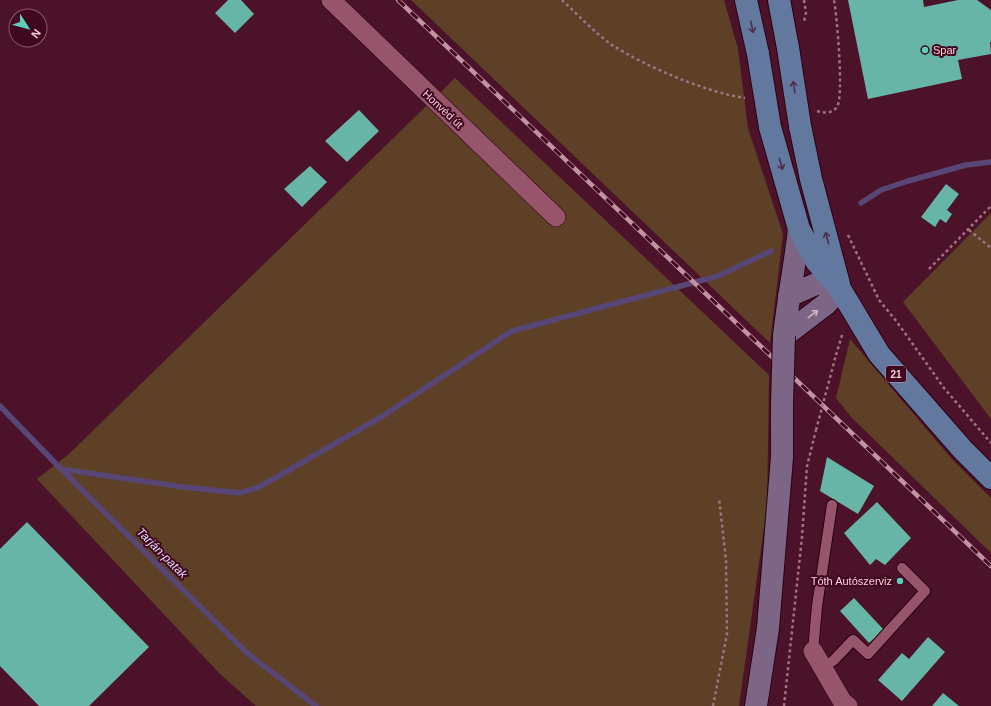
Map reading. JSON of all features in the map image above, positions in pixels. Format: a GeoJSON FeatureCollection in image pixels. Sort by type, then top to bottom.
{"type":"FeatureCollection","features":[{"type":"Feature","properties":{"kind":"main road","name":"21"},"geometry":{"type":"LineString","coordinates":[[746,0],[758,54],[770,127],[799,229],[816,261],[840,289],[879,354],[963,450],[991,478]]}},
{"type":"Feature","properties":{"kind":"main road","name":"21"},"geometry":{"type":"LineString","coordinates":[[779,0],[788,48],[805,118],[811,179],[840,289]]}},
{"type":"Feature","properties":{"kind":"main road"},"geometry":{"type":"LineString","coordinates":[[756,706],[768,628],[782,457],[784,336],[799,229]]}},
{"type":"Feature","properties":{"kind":"main road"},"geometry":{"type":"LineString","coordinates":[[784,336],[826,304],[840,289],[826,282],[816,284],[789,296]]}},
{"type":"Feature","properties":{"kind":"street","name":"Honvéd út"},"geometry":{"type":"LineString","coordinates":[[331,0],[556,217]]}},
{"type":"Feature","properties":{"kind":"street"},"geometry":{"type":"LineString","coordinates":[[813,651],[842,701],[848,706]]}},
{"type":"Feature","properties":{"kind":"lane"},"geometry":{"type":"LineString","coordinates":[[813,651],[832,505]]}},
{"type":"Feature","properties":{"kind":"lane"},"geometry":{"type":"LineString","coordinates":[[823,668],[834,660],[853,640],[868,654],[925,591],[902,568]]}},
{"type":"Feature","properties":{"kind":"path"},"geometry":{"type":"LineString","coordinates":[[562,0],[594,30],[612,44],[643,62],[726,95],[747,98]]}},
{"type":"Feature","properties":{"kind":"path"},"geometry":{"type":"LineString","coordinates":[[805,118],[825,113],[836,108],[839,102],[840,78],[837,18],[834,0]]}},
{"type":"Feature","properties":{"kind":"path"},"geometry":{"type":"LineString","coordinates":[[929,269],[991,206]]}},
{"type":"Feature","properties":{"kind":"path"},"geometry":{"type":"LineString","coordinates":[[969,230],[991,248]]}},
{"type":"Feature","properties":{"kind":"path"},"geometry":{"type":"LineString","coordinates":[[879,300],[897,322],[944,388],[991,443]]}},
{"type":"Feature","properties":{"kind":"path"},"geometry":{"type":"LineString","coordinates":[[784,706],[802,537],[807,466],[836,355]]}},
{"type":"Feature","properties":{"kind":"path"},"geometry":{"type":"LineString","coordinates":[[713,706],[727,634],[726,560],[719,498]]}},
{"type":"Feature","properties":{"kind":"shaded area"},"geometry":{"type":"Polygon","coordinates":[[[411,0],[724,0],[738,49],[748,128],[783,234],[770,343],[411,0]]]}},
{"type":"Feature","properties":{"kind":"shaded area"},"geometry":{"type":"Polygon","coordinates":[[[455,78],[769,375],[767,506],[739,706],[256,706],[219,673],[37,479],[69,454],[455,78]]]}},
{"type":"Feature","properties":{"kind":"shaded area"},"geometry":{"type":"Polygon","coordinates":[[[991,213],[991,419],[903,302],[991,213]]]}},
{"type":"Feature","properties":{"kind":"shaded area"},"geometry":{"type":"Polygon","coordinates":[[[850,339],[951,458],[991,498],[991,553],[852,418],[836,398],[850,339]]]}},
{"type":"Feature","properties":{"kind":"building"},"geometry":{"type":"Polygon","coordinates":[[[228,0],[241,0],[254,14],[235,33],[215,13],[228,0]]]}},
{"type":"Feature","properties":{"kind":"building","name":"Spar"},"geometry":{"type":"Polygon","coordinates":[[[848,0],[923,0],[924,7],[958,0],[977,0],[991,10],[991,54],[958,60],[962,79],[868,99],[848,0]]]}},
{"type":"Feature","properties":{"kind":"building"},"geometry":{"type":"Polygon","coordinates":[[[359,110],[379,131],[347,162],[325,141],[359,110]]]}},
{"type":"Feature","properties":{"kind":"building"},"geometry":{"type":"Polygon","coordinates":[[[310,166],[327,182],[302,207],[284,189],[310,166]]]}},
{"type":"Feature","properties":{"kind":"building"},"geometry":{"type":"Polygon","coordinates":[[[946,184],[959,194],[947,210],[952,214],[946,223],[940,219],[935,227],[921,217],[946,184]]]}},
{"type":"Feature","properties":{"kind":"building"},"geometry":{"type":"Polygon","coordinates":[[[827,457],[874,486],[858,514],[820,491],[827,457]]]}},
{"type":"Feature","properties":{"kind":"building"},"geometry":{"type":"Polygon","coordinates":[[[877,502],[911,538],[885,565],[876,559],[870,565],[844,533],[877,502]]]}},
{"type":"Feature","properties":{"kind":"building"},"geometry":{"type":"Polygon","coordinates":[[[27,522],[149,647],[89,706],[39,706],[0,666],[0,549],[27,522]]]}},
{"type":"Feature","properties":{"kind":"building"},"geometry":{"type":"Polygon","coordinates":[[[854,598],[884,630],[869,643],[840,611],[854,598]]]}},
{"type":"Feature","properties":{"kind":"building"},"geometry":{"type":"Polygon","coordinates":[[[928,637],[945,652],[902,701],[878,680],[902,653],[909,659],[928,637]]]}},
{"type":"Feature","properties":{"kind":"building"},"geometry":{"type":"Polygon","coordinates":[[[943,693],[959,706],[932,706],[943,693]]]}},
{"type":"Feature","properties":{"kind":"waterway"},"geometry":{"type":"LineString","coordinates":[[861,203],[881,190],[908,181],[966,165],[991,162]]}},
{"type":"Feature","properties":{"kind":"waterway"},"geometry":{"type":"LineString","coordinates":[[61,469],[183,487],[240,493],[259,487],[381,417],[512,331],[718,276],[771,251]]}},
{"type":"Feature","properties":{"kind":"waterway","name":"Tarján-patak"},"geometry":{"type":"LineString","coordinates":[[0,406],[61,469],[247,653],[316,706]]}},
{"type":"Feature","properties":{"kind":"railway"},"geometry":{"type":"LineString","coordinates":[[398,0],[991,566]]}},
{"type":"Feature","properties":{"kind":"place","name":"Spar"},"geometry":{"type":"Point","coordinates":[925,50]}},
{"type":"Feature","properties":{"kind":"place","name":"Tóth Autószerviz"},"geometry":{"type":"Point","coordinates":[900,581]}}]}
